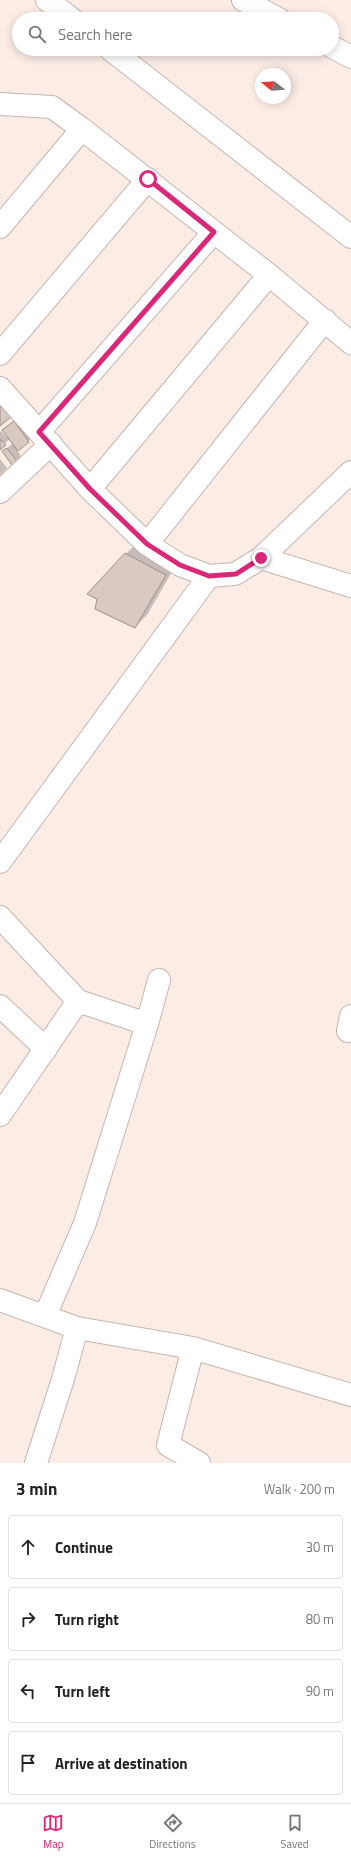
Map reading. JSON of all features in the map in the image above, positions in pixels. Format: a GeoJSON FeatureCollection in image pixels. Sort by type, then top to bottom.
{"type":"FeatureCollection","features":[{"type":"Feature","properties":{"kind":"street"},"geometry":{"type":"LineString","coordinates":[[243,0],[266,12]]}},
{"type":"Feature","properties":{"kind":"street"},"geometry":{"type":"LineString","coordinates":[[339,51],[351,57]]}},
{"type":"Feature","properties":{"kind":"street"},"geometry":{"type":"LineString","coordinates":[[119,56],[351,237]]}},
{"type":"Feature","properties":{"kind":"street"},"geometry":{"type":"LineString","coordinates":[[0,104],[52,107],[148,179],[325,320],[351,343]]}},
{"type":"Feature","properties":{"kind":"street"},"geometry":{"type":"LineString","coordinates":[[0,227],[82,129]]}},
{"type":"Feature","properties":{"kind":"street"},"geometry":{"type":"LineString","coordinates":[[0,354],[148,179]]}},
{"type":"Feature","properties":{"kind":"street"},"geometry":{"type":"LineString","coordinates":[[0,492],[214,232]]}},
{"type":"Feature","properties":{"kind":"street"},"geometry":{"type":"LineString","coordinates":[[90,489],[269,275]]}},
{"type":"Feature","properties":{"kind":"street"},"geometry":{"type":"LineString","coordinates":[[147,544],[325,320]]}},
{"type":"Feature","properties":{"kind":"street"},"geometry":{"type":"LineString","coordinates":[[0,388],[90,489],[147,544],[180,565],[209,576],[236,574],[261,558],[351,472]]}},
{"type":"Feature","properties":{"kind":"street"},"geometry":{"type":"LineString","coordinates":[[261,558],[351,586]]}},
{"type":"Feature","properties":{"kind":"street"},"geometry":{"type":"LineString","coordinates":[[0,862],[209,576]]}},
{"type":"Feature","properties":{"kind":"street"},"geometry":{"type":"LineString","coordinates":[[0,917],[78,1001],[147,1024]]}},
{"type":"Feature","properties":{"kind":"street"},"geometry":{"type":"LineString","coordinates":[[45,1316],[84,1223],[147,1024],[159,980]]}},
{"type":"Feature","properties":{"kind":"street"},"geometry":{"type":"LineString","coordinates":[[0,1115],[78,1001]]}},
{"type":"Feature","properties":{"kind":"street"},"geometry":{"type":"LineString","coordinates":[[0,1006],[46,1049]]}},
{"type":"Feature","properties":{"kind":"street"},"geometry":{"type":"LineString","coordinates":[[0,1300],[77,1328],[193,1348],[351,1395]]}},
{"type":"Feature","properties":{"kind":"street"},"geometry":{"type":"LineString","coordinates":[[36,1463],[63,1379],[77,1328]]}},
{"type":"Feature","properties":{"kind":"street"},"geometry":{"type":"LineString","coordinates":[[193,1348],[168,1445],[199,1463]]}},
{"type":"Feature","properties":{"kind":"building"},"geometry":{"type":"Polygon","coordinates":[[[0,403],[11,417],[0,426],[0,403]]]}},
{"type":"Feature","properties":{"kind":"building"},"geometry":{"type":"Polygon","coordinates":[[[14,421],[29,442],[18,451],[2,430],[14,421]]]}},
{"type":"Feature","properties":{"kind":"building"},"geometry":{"type":"Polygon","coordinates":[[[0,439],[6,445],[0,450],[0,439]]]}},
{"type":"Feature","properties":{"kind":"building"},"geometry":{"type":"Polygon","coordinates":[[[7,448],[19,464],[14,468],[2,451],[7,448]]]}},
{"type":"Feature","properties":{"kind":"building"},"geometry":{"type":"Polygon","coordinates":[[[125,553],[166,575],[135,628],[95,609],[97,599],[87,594],[125,553]]]}},
{"type":"Feature","properties":{"kind":"route"},"geometry":{"type":"LineString","coordinates":[[148,179],[214,232],[39,432],[90,489],[147,544],[180,565],[209,576],[236,574],[261,558]]}}]}
